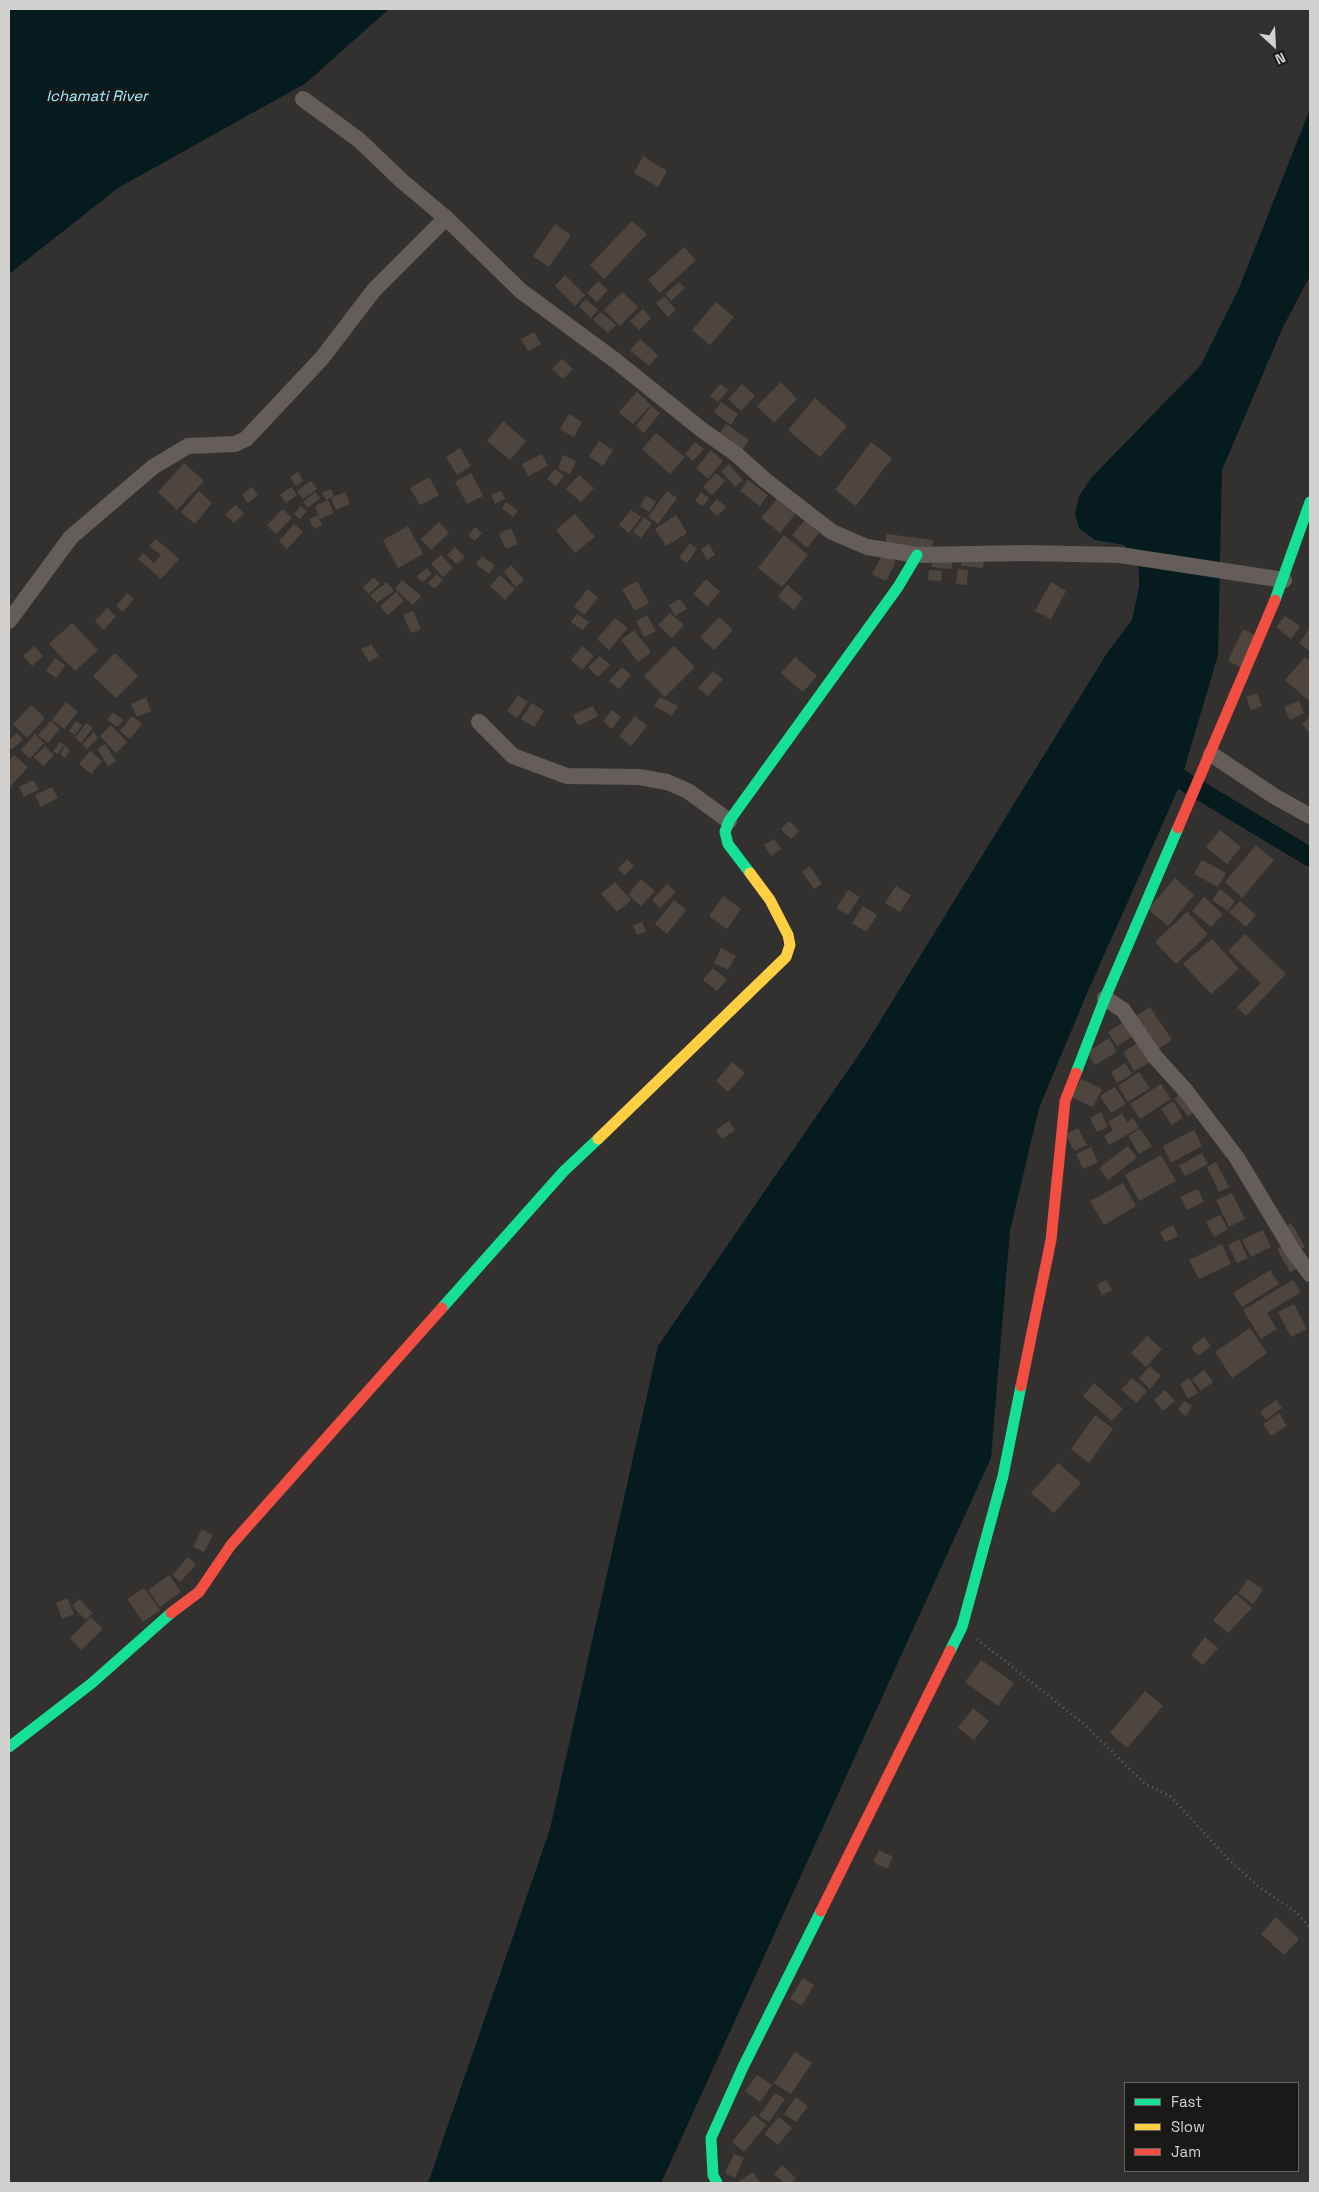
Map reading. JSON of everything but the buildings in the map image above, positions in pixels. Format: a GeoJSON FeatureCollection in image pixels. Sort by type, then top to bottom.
{"type":"FeatureCollection","features":[{"type":"Feature","properties":{"kind":"street"},"geometry":{"type":"LineString","coordinates":[[303,99],[359,140],[402,181],[446,218],[521,290],[616,361],[702,430],[736,454],[765,480],[832,532],[866,547],[917,555],[1025,553],[1120,555],[1284,580]]}},
{"type":"Feature","properties":{"kind":"street"},"geometry":{"type":"LineString","coordinates":[[9,621],[71,537],[153,467],[188,446],[235,444],[246,439],[322,358],[374,290],[446,218]]}},
{"type":"Feature","properties":{"kind":"street"},"geometry":{"type":"LineString","coordinates":[[717,2183],[713,2175],[711,2138],[743,2067],[962,1627],[1003,1476],[1051,1240],[1065,1101],[1105,998],[1192,800],[1201,774],[1284,580],[1310,502]]}},
{"type":"Feature","properties":{"kind":"street"},"geometry":{"type":"LineString","coordinates":[[9,1748],[92,1684],[160,1622],[199,1592],[231,1545],[564,1171],[786,957],[790,945],[788,934],[770,900],[728,844],[725,832],[728,821],[802,723],[898,587],[917,555]]}},
{"type":"Feature","properties":{"kind":"street"},"geometry":{"type":"LineString","coordinates":[[479,722],[513,756],[567,776],[639,777],[667,782],[688,791],[728,821]]}},
{"type":"Feature","properties":{"kind":"street"},"geometry":{"type":"LineString","coordinates":[[1211,754],[1274,796],[1310,816]]}},
{"type":"Feature","properties":{"kind":"street"},"geometry":{"type":"LineString","coordinates":[[1105,998],[1123,1010],[1156,1058],[1186,1091],[1237,1158],[1292,1251],[1310,1274]]}},
{"type":"Feature","properties":{"kind":"path"},"geometry":{"type":"LineString","coordinates":[[962,1627],[1084,1724],[1144,1784],[1170,1796],[1228,1859],[1259,1886],[1296,1912],[1310,1928]]}},
{"type":"Feature","properties":{"kind":"water","name":"Ichamati River"},"geometry":{"type":"Polygon","coordinates":[[[9,9],[389,9],[306,83],[118,188],[9,274],[9,9]]]}},
{"type":"Feature","properties":{"kind":"water"},"geometry":{"type":"Polygon","coordinates":[[[1310,109],[1310,276],[1283,327],[1222,470],[1218,655],[1179,787],[1088,991],[1039,1108],[1010,1231],[991,1458],[661,2183],[428,2183],[550,1829],[658,1346],[864,1047],[1107,653],[1132,620],[1139,587],[1139,571],[1135,556],[1124,545],[1095,540],[1079,528],[1075,514],[1079,496],[1091,478],[1201,365],[1239,288],[1310,109]]]}},
{"type":"Feature","properties":{"kind":"waterway"},"geometry":{"type":"LineString","coordinates":[[1159,766],[1310,857]]}},
{"type":"Feature","properties":{"kind":"traffic: fast"},"geometry":{"type":"LineString","coordinates":[[1275,600],[1310,502]]}},
{"type":"Feature","properties":{"kind":"traffic: fast"},"geometry":{"type":"LineString","coordinates":[[750,873],[728,844],[725,832],[729,821],[898,587],[917,555]]}},
{"type":"Feature","properties":{"kind":"traffic: fast"},"geometry":{"type":"LineString","coordinates":[[1076,1073],[1105,998],[1178,828]]}},
{"type":"Feature","properties":{"kind":"traffic: fast"},"geometry":{"type":"LineString","coordinates":[[442,1308],[564,1171],[598,1139]]}},
{"type":"Feature","properties":{"kind":"traffic: fast"},"geometry":{"type":"LineString","coordinates":[[950,1651],[962,1627],[1003,1476],[1021,1386]]}},
{"type":"Feature","properties":{"kind":"traffic: fast"},"geometry":{"type":"LineString","coordinates":[[9,1747],[92,1683],[171,1613]]}},
{"type":"Feature","properties":{"kind":"traffic: fast"},"geometry":{"type":"LineString","coordinates":[[717,2183],[713,2175],[711,2138],[743,2067],[821,1911]]}},
{"type":"Feature","properties":{"kind":"traffic: slow"},"geometry":{"type":"LineString","coordinates":[[598,1139],[786,957],[790,945],[788,935],[770,900],[750,873]]}},
{"type":"Feature","properties":{"kind":"traffic: jam"},"geometry":{"type":"LineString","coordinates":[[1178,828],[1275,600]]}},
{"type":"Feature","properties":{"kind":"traffic: jam"},"geometry":{"type":"LineString","coordinates":[[1021,1386],[1051,1240],[1065,1101],[1076,1073]]}},
{"type":"Feature","properties":{"kind":"traffic: jam"},"geometry":{"type":"LineString","coordinates":[[171,1613],[199,1592],[231,1545],[442,1308]]}},
{"type":"Feature","properties":{"kind":"traffic: jam"},"geometry":{"type":"LineString","coordinates":[[821,1911],[950,1651]]}}]}
